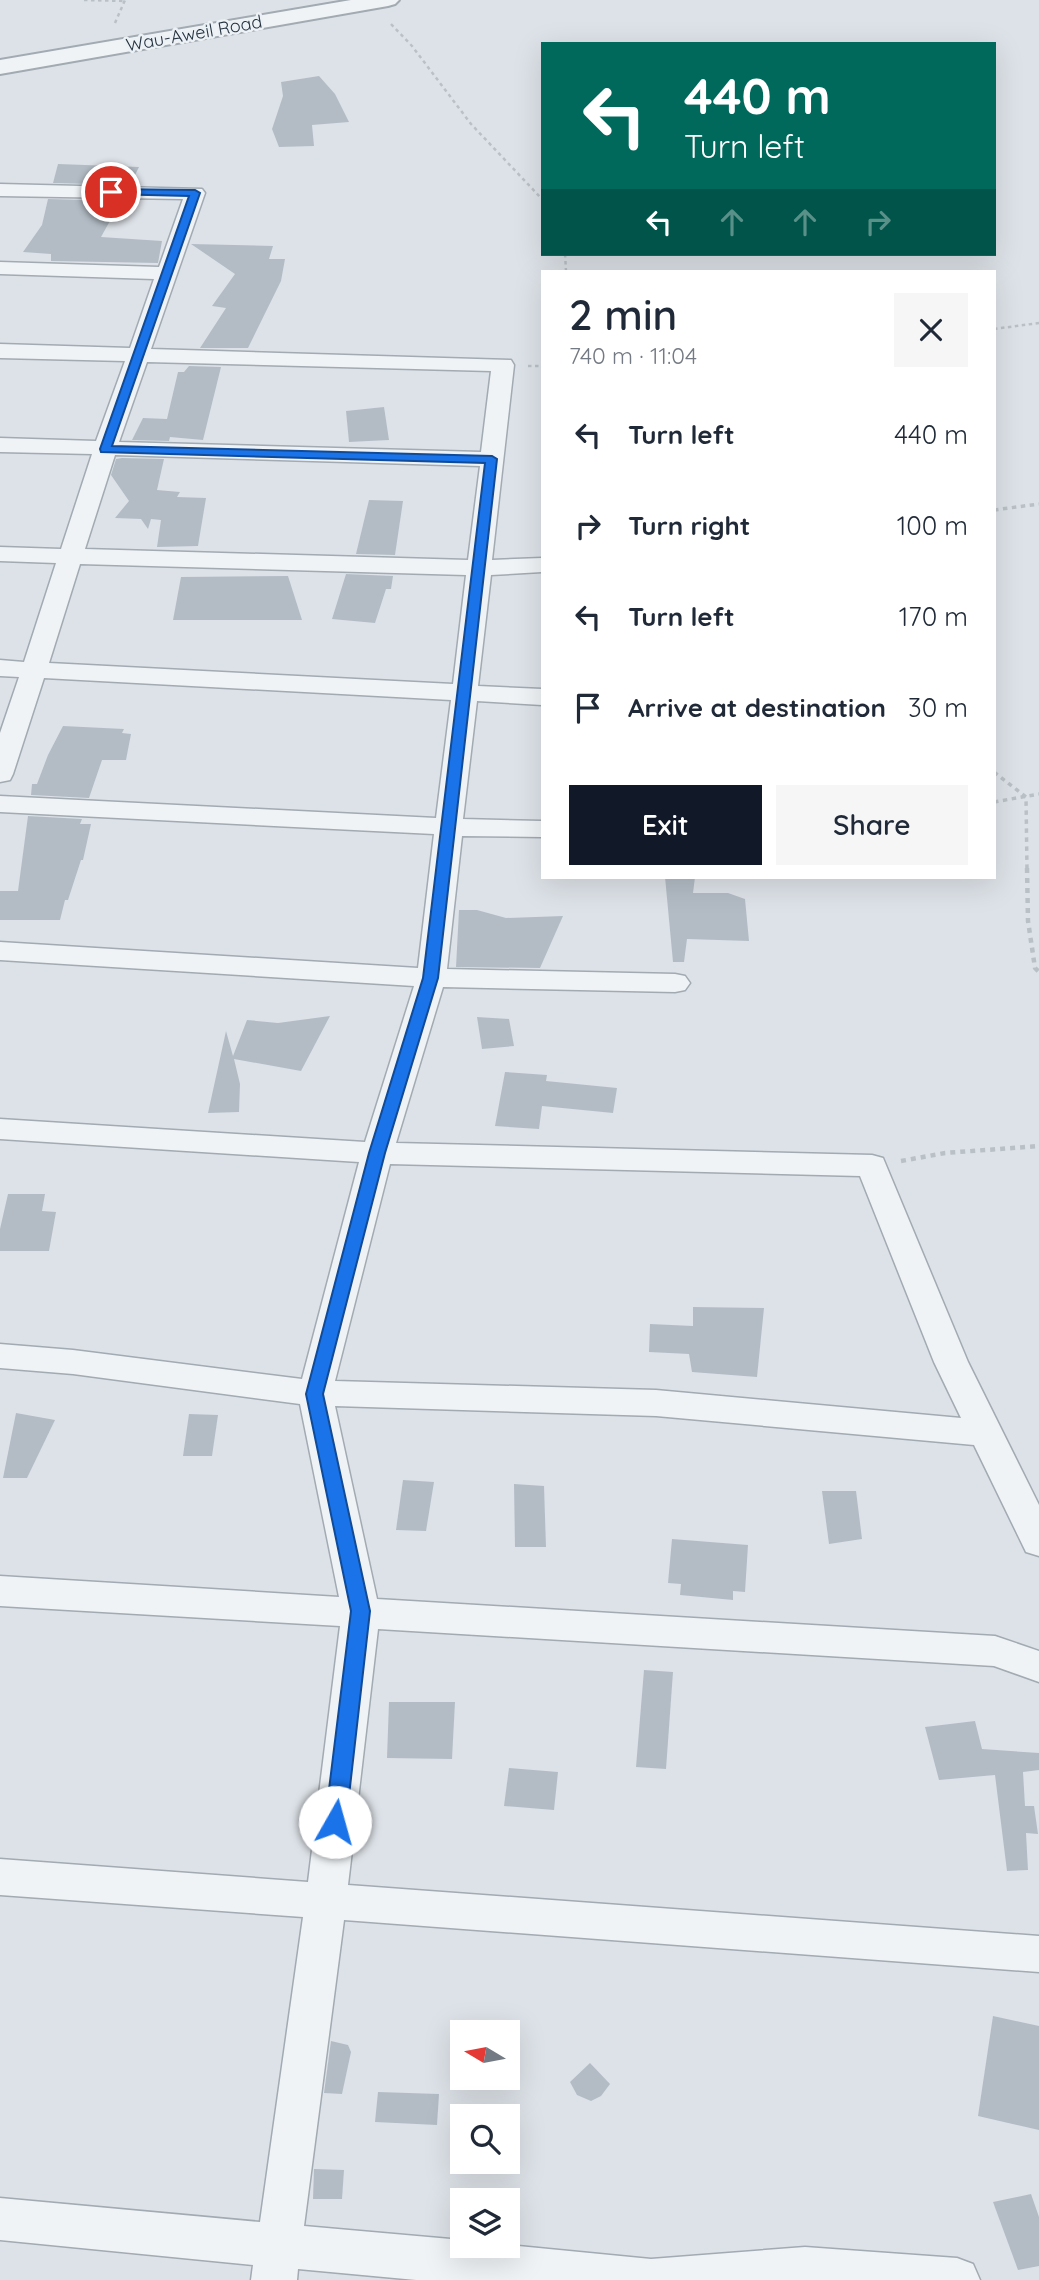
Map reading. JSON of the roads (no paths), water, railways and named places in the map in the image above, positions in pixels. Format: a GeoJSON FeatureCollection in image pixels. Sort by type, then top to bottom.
{"type":"FeatureCollection","features":[{"type":"Feature","properties":{"kind":"street","name":"Wau-Aweil Road"},"geometry":{"type":"LineString","coordinates":[[0,67],[377,2]]}},
{"type":"Feature","properties":{"kind":"street"},"geometry":{"type":"LineString","coordinates":[[0,190],[195,193],[105,449],[0,774]]}},
{"type":"Feature","properties":{"kind":"street"},"geometry":{"type":"LineString","coordinates":[[0,268],[166,273]]}},
{"type":"Feature","properties":{"kind":"street"},"geometry":{"type":"LineString","coordinates":[[0,351],[503,365],[431,978],[377,1153],[315,1394],[360,1611],[326,1901],[276,2262]]}},
{"type":"Feature","properties":{"kind":"street"},"geometry":{"type":"LineString","coordinates":[[0,445],[492,459]]}},
{"type":"Feature","properties":{"kind":"street"},"geometry":{"type":"LineString","coordinates":[[0,554],[478,568],[541,565]]}},
{"type":"Feature","properties":{"kind":"street"},"geometry":{"type":"LineString","coordinates":[[0,668],[541,697]]}},
{"type":"Feature","properties":{"kind":"street"},"geometry":{"type":"LineString","coordinates":[[0,804],[450,827],[541,829]]}},
{"type":"Feature","properties":{"kind":"street"},"geometry":{"type":"LineString","coordinates":[[0,951],[431,978],[675,983]]}},
{"type":"Feature","properties":{"kind":"street"},"geometry":{"type":"LineString","coordinates":[[0,1129],[377,1153],[872,1166],[951,1362],[1039,1542]]}},
{"type":"Feature","properties":{"kind":"street"},"geometry":{"type":"LineString","coordinates":[[0,1356],[73,1362],[315,1394],[656,1403],[985,1433]]}},
{"type":"Feature","properties":{"kind":"street"},"geometry":{"type":"LineString","coordinates":[[0,1591],[995,1651],[1039,1667]]}},
{"type":"Feature","properties":{"kind":"street"},"geometry":{"type":"LineString","coordinates":[[0,1877],[1039,1954]]}},
{"type":"Feature","properties":{"kind":"street"},"geometry":{"type":"LineString","coordinates":[[0,2219],[276,2262],[651,2280],[805,2269],[957,2280]]}}]}
